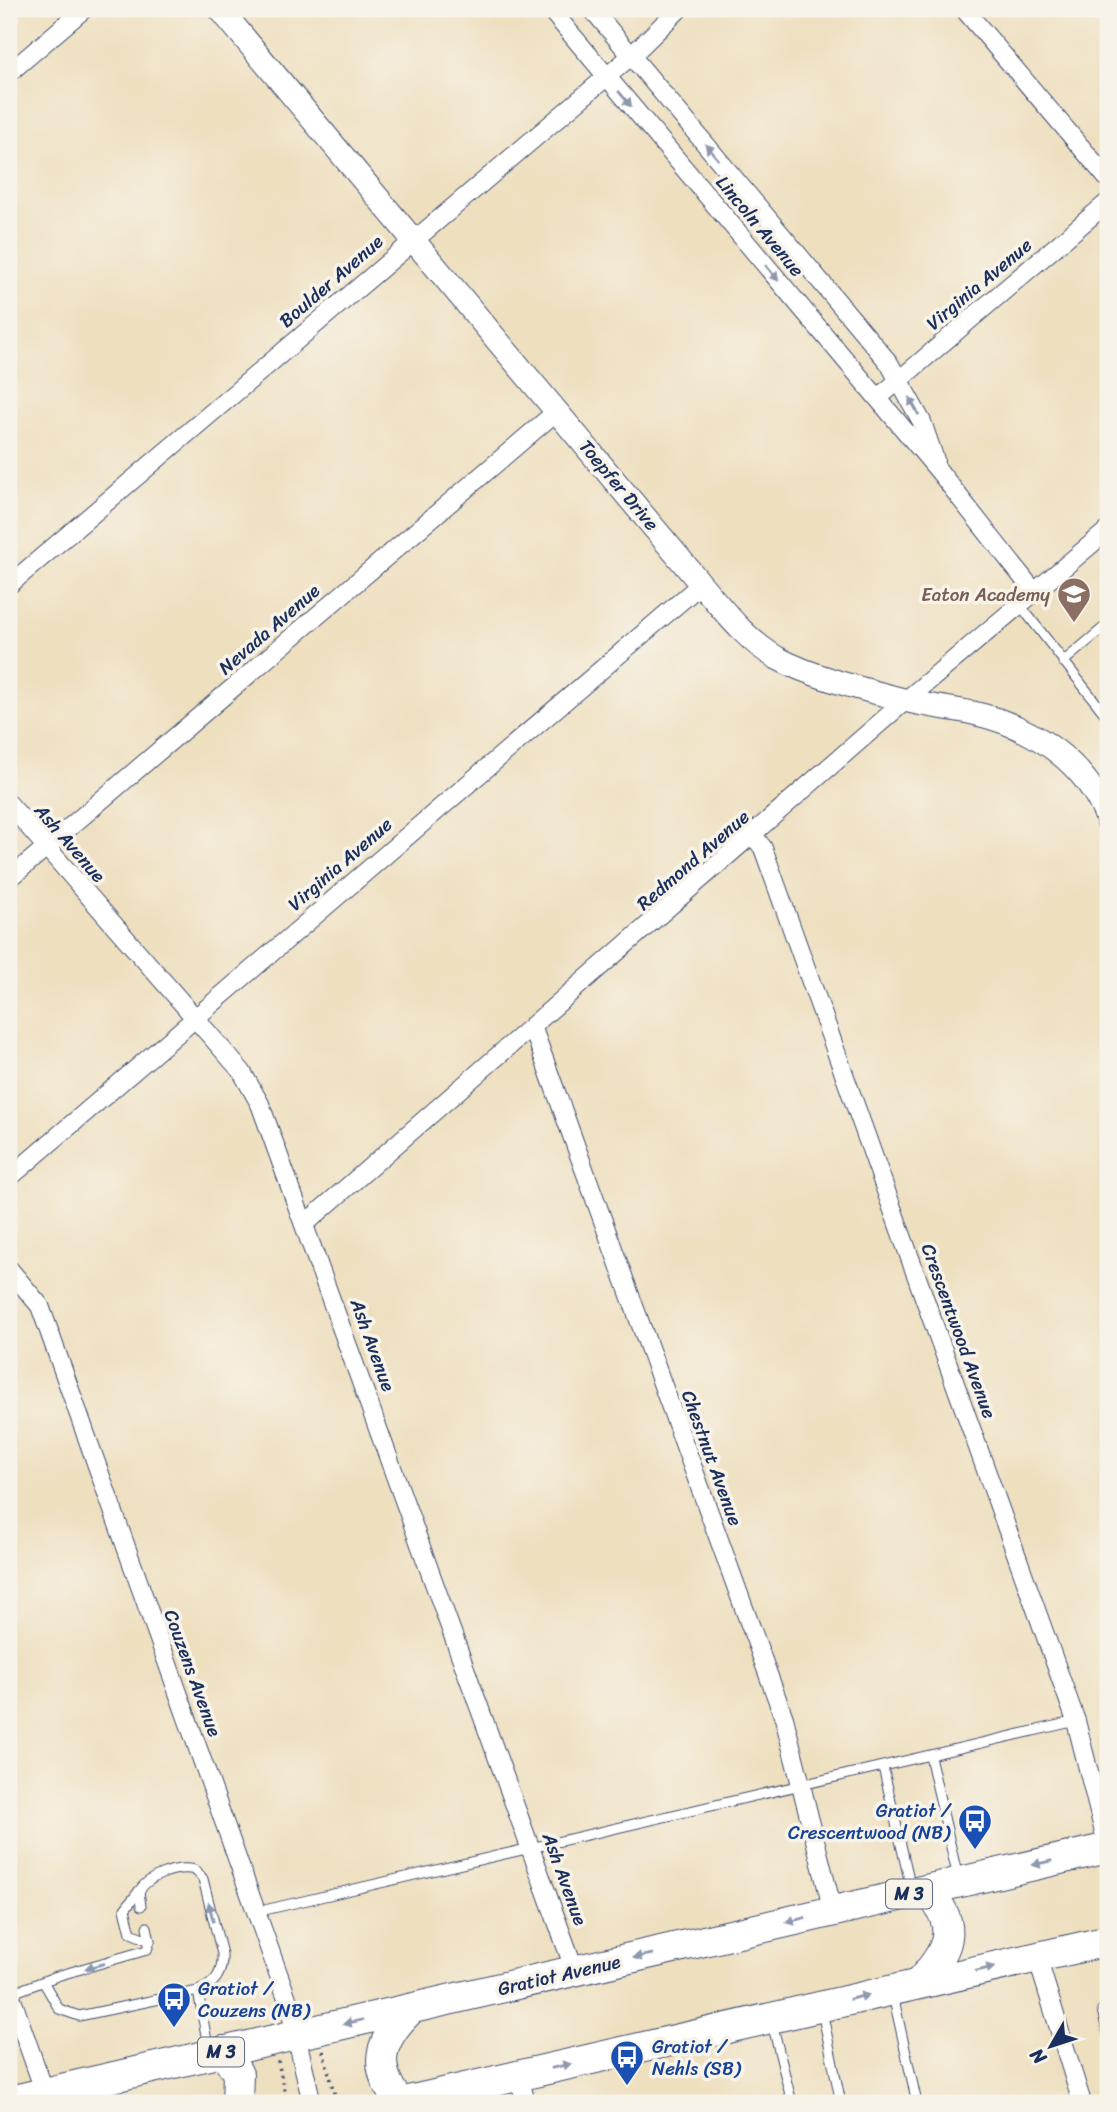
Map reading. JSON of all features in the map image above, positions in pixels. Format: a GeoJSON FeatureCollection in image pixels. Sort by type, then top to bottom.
{"type":"FeatureCollection","features":[{"type":"Feature","properties":{"kind":"main road","name":"Gratiot Avenue"},"geometry":{"type":"LineString","coordinates":[[9,2101],[1108,1848]]}},
{"type":"Feature","properties":{"kind":"main road"},"geometry":{"type":"LineString","coordinates":[[905,1987],[941,1956],[949,1928],[946,1916],[920,1892]]}},
{"type":"Feature","properties":{"kind":"main road"},"geometry":{"type":"LineString","coordinates":[[411,2009],[395,2024],[383,2051],[385,2079],[400,2103],[523,2090],[770,2018],[1108,1941]]}},
{"type":"Feature","properties":{"kind":"main road"},"geometry":{"type":"LineString","coordinates":[[217,2053],[238,2074],[237,2103]]}},
{"type":"Feature","properties":{"kind":"street"},"geometry":{"type":"LineString","coordinates":[[9,73],[84,9]]}},
{"type":"Feature","properties":{"kind":"street","name":"Toepfer Drive"},"geometry":{"type":"LineString","coordinates":[[220,9],[739,628],[778,658],[905,701],[975,713],[1037,737],[1076,768],[1093,790],[1108,821]]}},
{"type":"Feature","properties":{"kind":"street","name":"Lincoln Avenue"},"geometry":{"type":"LineString","coordinates":[[550,9],[938,470],[1027,599]]}},
{"type":"Feature","properties":{"kind":"street","name":"Lincoln Avenue"},"geometry":{"type":"LineString","coordinates":[[592,9],[900,380],[922,422],[938,470]]}},
{"type":"Feature","properties":{"kind":"street","name":"Boulder Avenue"},"geometry":{"type":"LineString","coordinates":[[9,584],[631,56],[679,9]]}},
{"type":"Feature","properties":{"kind":"street"},"geometry":{"type":"LineString","coordinates":[[964,9],[1108,179]]}},
{"type":"Feature","properties":{"kind":"street","name":"Virginia Avenue"},"geometry":{"type":"LineString","coordinates":[[878,398],[1108,202]]}},
{"type":"Feature","properties":{"kind":"street","name":"Nevada Avenue"},"geometry":{"type":"LineString","coordinates":[[9,879],[557,411]]}},
{"type":"Feature","properties":{"kind":"street","name":"Redmond Avenue"},"geometry":{"type":"LineString","coordinates":[[306,1223],[905,701],[1107,532]]}},
{"type":"Feature","properties":{"kind":"street","name":"Virginia Avenue"},"geometry":{"type":"LineString","coordinates":[[9,1178],[701,584]]}},
{"type":"Feature","properties":{"kind":"street","name":"Ash Avenue"},"geometry":{"type":"LineString","coordinates":[[9,804],[242,1072],[260,1104],[306,1223],[575,1971]]}},
{"type":"Feature","properties":{"kind":"street","name":"Crescentwood Avenue"},"geometry":{"type":"LineString","coordinates":[[753,835],[763,848],[1076,1721],[1108,1848]]}},
{"type":"Feature","properties":{"kind":"street","name":"Chestnut Avenue"},"geometry":{"type":"LineString","coordinates":[[532,1026],[784,1718],[833,1911]]}},
{"type":"Feature","properties":{"kind":"street","name":"Couzens Avenue"},"geometry":{"type":"LineString","coordinates":[[9,1269],[40,1306],[288,2001],[312,2103]]}},
{"type":"Feature","properties":{"kind":"street"},"geometry":{"type":"LineString","coordinates":[[1037,1957],[1082,2103]]}},
{"type":"Feature","properties":{"kind":"street"},"geometry":{"type":"LineString","coordinates":[[9,1993],[45,2093]]}},
{"type":"Feature","properties":{"kind":"lane"},"geometry":{"type":"LineString","coordinates":[[1027,599],[1063,662],[1108,718]]}},
{"type":"Feature","properties":{"kind":"lane"},"geometry":{"type":"LineString","coordinates":[[1063,662],[1108,624]]}},
{"type":"Feature","properties":{"kind":"lane"},"geometry":{"type":"LineString","coordinates":[[256,1912],[1076,1721]]}},
{"type":"Feature","properties":{"kind":"lane"},"geometry":{"type":"LineString","coordinates":[[930,1756],[959,1883]]}},
{"type":"Feature","properties":{"kind":"lane"},"geometry":{"type":"LineString","coordinates":[[883,1767],[920,1892]]}},
{"type":"Feature","properties":{"kind":"lane"},"geometry":{"type":"LineString","coordinates":[[44,1983],[59,2009],[79,2016],[198,1992],[217,1978],[222,1967],[222,1954],[203,1879],[197,1871],[191,1868],[157,1876],[144,1883],[125,1909],[131,1933],[150,1941]]}},
{"type":"Feature","properties":{"kind":"lane"},"geometry":{"type":"LineString","coordinates":[[139,1891],[141,1906]]}},
{"type":"Feature","properties":{"kind":"lane"},"geometry":{"type":"LineString","coordinates":[[9,1993],[44,1983],[57,1976],[146,1951],[150,1941],[147,1927]]}},
{"type":"Feature","properties":{"kind":"lane"},"geometry":{"type":"LineString","coordinates":[[905,1987],[917,2103]]}},
{"type":"Feature","properties":{"kind":"lane"},"geometry":{"type":"LineString","coordinates":[[198,1992],[217,2053]]}},
{"type":"Feature","properties":{"kind":"lane"},"geometry":{"type":"LineString","coordinates":[[821,2006],[841,2103]]}},
{"type":"Feature","properties":{"kind":"lane"},"geometry":{"type":"LineString","coordinates":[[1108,2008],[1102,2010],[1108,2035]]}},
{"type":"Feature","properties":{"kind":"lane"},"geometry":{"type":"LineString","coordinates":[[770,2018],[792,2103]]}},
{"type":"Feature","properties":{"kind":"path"},"geometry":{"type":"LineString","coordinates":[[323,2049],[336,2100]]}},
{"type":"Feature","properties":{"kind":"path"},"geometry":{"type":"LineString","coordinates":[[278,2060],[287,2103]]}},
{"type":"Feature","properties":{"kind":"place","name":"Eaton Academy"},"geometry":{"type":"Point","coordinates":[1074,624]}},
{"type":"Feature","properties":{"kind":"place","name":"Gratiot / Crescentwood (NB)"},"geometry":{"type":"Point","coordinates":[975,1851]}},
{"type":"Feature","properties":{"kind":"place","name":"Gratiot / Couzens (NB)"},"geometry":{"type":"Point","coordinates":[174,2029]}},
{"type":"Feature","properties":{"kind":"place","name":"Gratiot / Nehls (SB)"},"geometry":{"type":"Point","coordinates":[627,2087]}}]}
